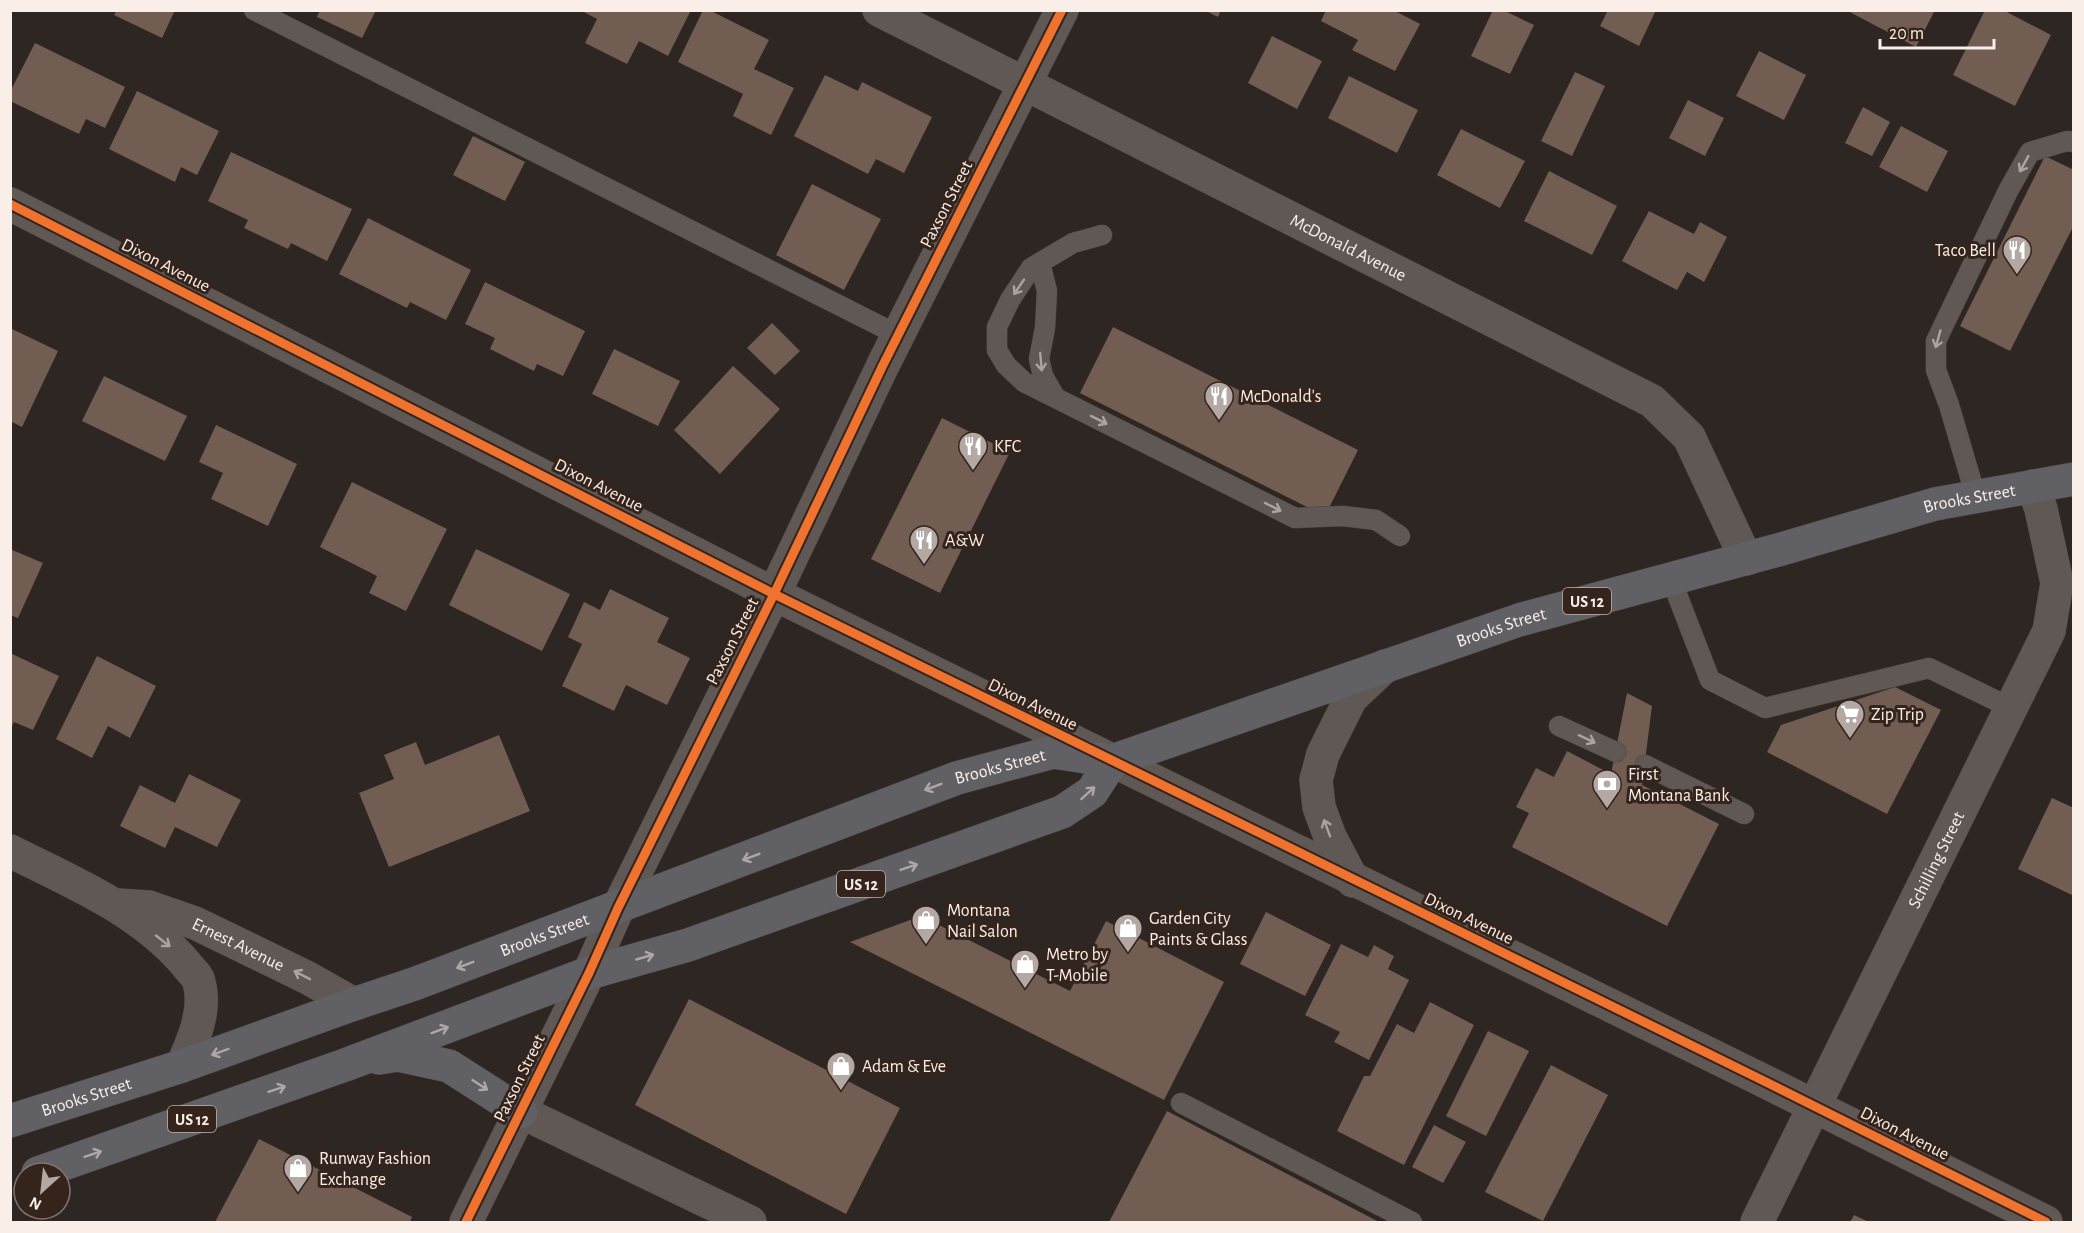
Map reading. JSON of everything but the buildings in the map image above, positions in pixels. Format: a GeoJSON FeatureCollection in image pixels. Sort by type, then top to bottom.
{"type":"FeatureCollection","features":[{"type":"Feature","properties":{"kind":"highway","name":"Brooks Street"},"geometry":{"type":"LineString","coordinates":[[10,1121],[182,1066],[414,984],[957,778],[1053,752],[1112,761],[1519,620],[1746,559],[1935,504],[2073,479]]}},
{"type":"Feature","properties":{"kind":"highway","name":"US 12"},"geometry":{"type":"LineString","coordinates":[[72,1161],[345,1065],[589,973],[688,945],[1062,812],[1092,792],[1112,761]]}},
{"type":"Feature","properties":{"kind":"highway"},"geometry":{"type":"LineString","coordinates":[[345,1065],[398,1054],[449,1066],[521,1112]]}},
{"type":"Feature","properties":{"kind":"street","name":"McDonald Avenue"},"geometry":{"type":"LineString","coordinates":[[879,10],[1652,401],[1689,437],[1746,559]]}},
{"type":"Feature","properties":{"kind":"street","name":"Paxson Street"},"geometry":{"type":"LineString","coordinates":[[466,1222],[774,594],[898,335],[1062,10]]}},
{"type":"Feature","properties":{"kind":"street","name":"Dixon Avenue"},"geometry":{"type":"LineString","coordinates":[[10,204],[774,594],[2046,1222]]}},
{"type":"Feature","properties":{"kind":"street","name":"Schilling Street"},"geometry":{"type":"LineString","coordinates":[[1757,1222],[2049,631],[2057,583],[2041,509],[2033,486]]}},
{"type":"Feature","properties":{"kind":"street"},"geometry":{"type":"LineString","coordinates":[[1353,880],[1330,837],[1320,807],[1316,780],[1323,754],[1351,698],[1385,666]]}},
{"type":"Feature","properties":{"kind":"street","name":"Ernest Avenue"},"geometry":{"type":"LineString","coordinates":[[10,851],[117,905],[174,950],[199,981],[200,1015],[195,1035],[182,1066]]}},
{"type":"Feature","properties":{"kind":"street","name":"Ernest Avenue"},"geometry":{"type":"LineString","coordinates":[[117,905],[149,907],[195,923],[308,978],[354,1004]]}},
{"type":"Feature","properties":{"kind":"street"},"geometry":{"type":"LineString","coordinates":[[521,1112],[750,1222]]}},
{"type":"Feature","properties":{"kind":"lane"},"geometry":{"type":"LineString","coordinates":[[254,10],[898,335]]}},
{"type":"Feature","properties":{"kind":"lane"},"geometry":{"type":"LineString","coordinates":[[1976,497],[1936,370],[1935,341],[2008,191],[2030,152],[2067,141],[2073,142]]}},
{"type":"Feature","properties":{"kind":"lane"},"geometry":{"type":"LineString","coordinates":[[1102,235],[1073,243],[1031,268],[1010,300],[997,327],[997,350],[1006,365],[1024,382],[1295,518],[1343,516],[1376,520],[1400,536]]}},
{"type":"Feature","properties":{"kind":"lane"},"geometry":{"type":"LineString","coordinates":[[1040,263],[1047,291],[1045,328],[1039,358],[1043,376],[1055,397]]}},
{"type":"Feature","properties":{"kind":"lane"},"geometry":{"type":"LineString","coordinates":[[1671,579],[1710,680],[1765,708],[1929,668],[2011,708]]}},
{"type":"Feature","properties":{"kind":"lane"},"geometry":{"type":"LineString","coordinates":[[1559,726],[1616,752]]}},
{"type":"Feature","properties":{"kind":"lane"},"geometry":{"type":"LineString","coordinates":[[1645,765],[1744,814]]}},
{"type":"Feature","properties":{"kind":"lane"},"geometry":{"type":"LineString","coordinates":[[1181,1103],[1412,1222]]}},
{"type":"Feature","properties":{"kind":"cycle path"},"geometry":{"type":"LineString","coordinates":[[466,1222],[774,594],[883,365],[1062,10]]}},
{"type":"Feature","properties":{"kind":"cycle path"},"geometry":{"type":"LineString","coordinates":[[10,204],[774,594],[2046,1222]]}},
{"type":"Feature","properties":{"kind":"place","name":"Taco Bell"},"geometry":{"type":"Point","coordinates":[2017,276]}},
{"type":"Feature","properties":{"kind":"place","name":"McDonald's"},"geometry":{"type":"Point","coordinates":[1219,422]}},
{"type":"Feature","properties":{"kind":"place","name":"KFC"},"geometry":{"type":"Point","coordinates":[973,472]}},
{"type":"Feature","properties":{"kind":"place","name":"A&W"},"geometry":{"type":"Point","coordinates":[924,566]}},
{"type":"Feature","properties":{"kind":"place","name":"Zip Trip"},"geometry":{"type":"Point","coordinates":[1850,740]}},
{"type":"Feature","properties":{"kind":"place","name":"First Montana Bank"},"geometry":{"type":"Point","coordinates":[1607,810]}},
{"type":"Feature","properties":{"kind":"place","name":"Montana Nail Salon"},"geometry":{"type":"Point","coordinates":[926,946]}},
{"type":"Feature","properties":{"kind":"place","name":"Garden City Paints & Glass"},"geometry":{"type":"Point","coordinates":[1128,954]}},
{"type":"Feature","properties":{"kind":"place","name":"Metro by T-Mobile"},"geometry":{"type":"Point","coordinates":[1025,990]}},
{"type":"Feature","properties":{"kind":"place","name":"Adam & Eve"},"geometry":{"type":"Point","coordinates":[841,1092]}},
{"type":"Feature","properties":{"kind":"place","name":"Runway Fashion Exchange"},"geometry":{"type":"Point","coordinates":[298,1194]}}]}
